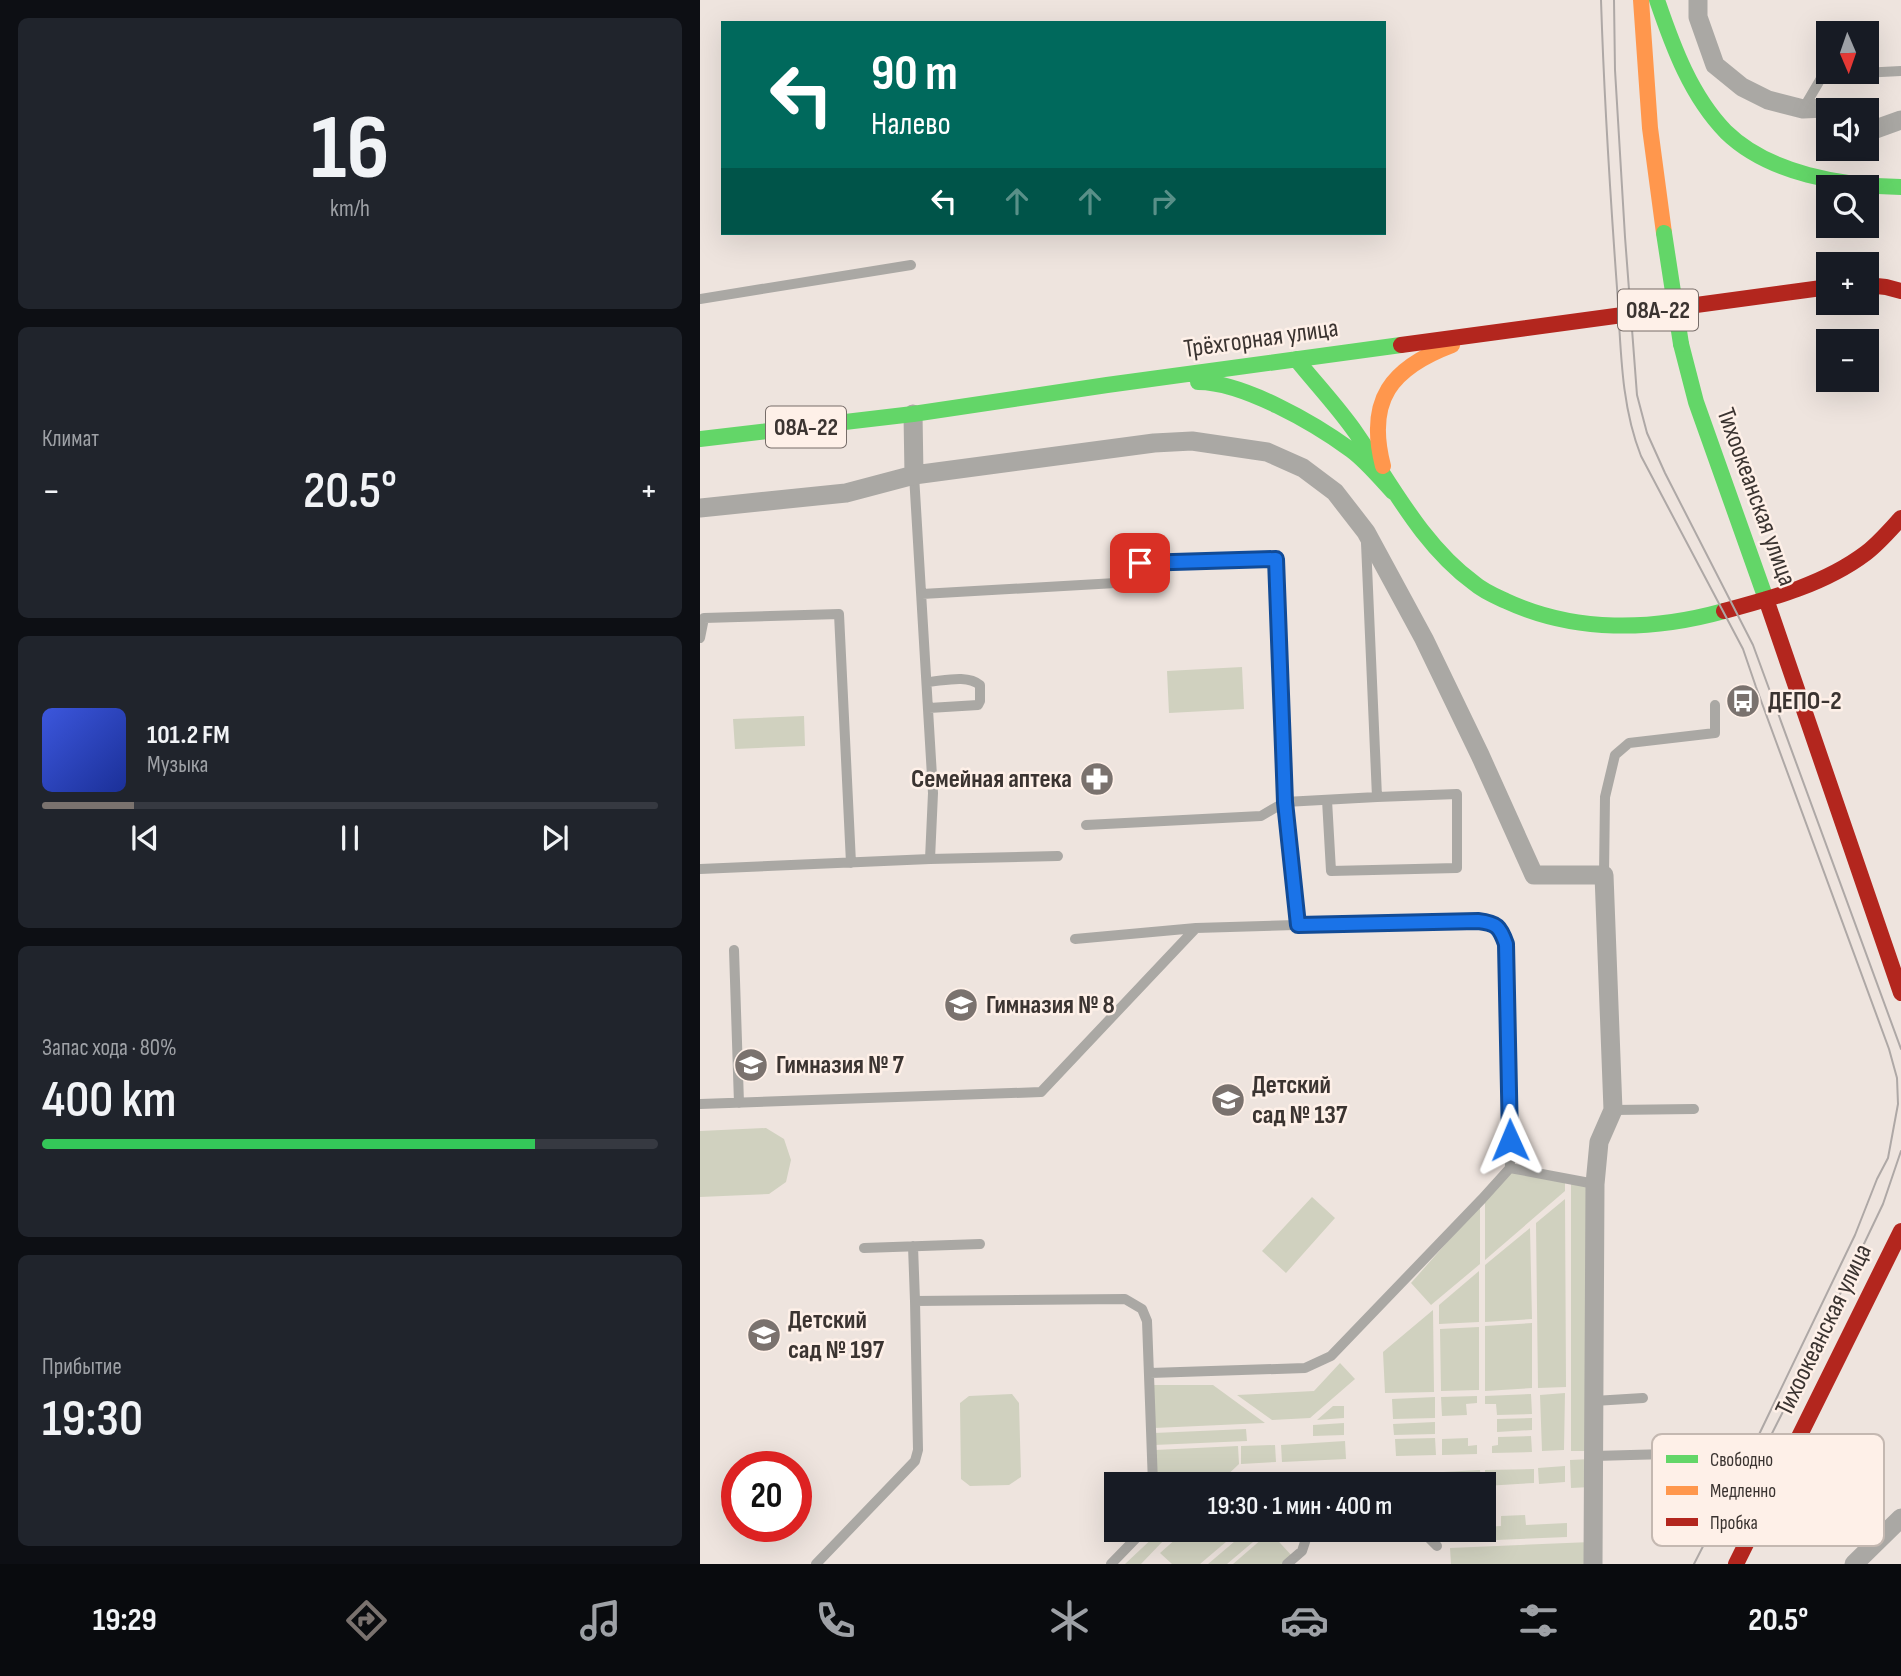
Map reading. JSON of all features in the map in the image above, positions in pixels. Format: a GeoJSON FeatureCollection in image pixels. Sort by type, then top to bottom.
{"type":"FeatureCollection","features":[{"type":"Feature","properties":{"kind":"main road","name":"Тихоокеанская улица"},"geometry":{"type":"LineString","coordinates":[[1641,0],[1650,128],[1664,233],[1681,344],[1696,402],[1894,952],[1901,993]]}},
{"type":"Feature","properties":{"kind":"main road"},"geometry":{"type":"LineString","coordinates":[[1657,0],[1677,55],[1699,97],[1719,124],[1744,147],[1783,166],[1824,181],[1869,187],[1901,187]]}},
{"type":"Feature","properties":{"kind":"main road"},"geometry":{"type":"LineString","coordinates":[[1879,279],[1901,274]]}},
{"type":"Feature","properties":{"kind":"main road"},"geometry":{"type":"LineString","coordinates":[[1879,285],[1901,291]]}},
{"type":"Feature","properties":{"kind":"main road","name":"Трёхгорная улица"},"geometry":{"type":"LineString","coordinates":[[700,439],[913,414],[1107,384],[1816,289]]}},
{"type":"Feature","properties":{"kind":"main road"},"geometry":{"type":"LineString","coordinates":[[1393,492],[1379,453],[1376,428],[1380,405],[1392,382],[1410,364],[1433,351],[1518,328]]}},
{"type":"Feature","properties":{"kind":"main road"},"geometry":{"type":"LineString","coordinates":[[1296,359],[1350,426],[1393,492],[1437,549],[1474,584],[1518,608],[1565,622],[1601,627],[1649,625],[1723,612],[1766,599],[1846,568],[1879,542],[1901,518]]}},
{"type":"Feature","properties":{"kind":"main road"},"geometry":{"type":"LineString","coordinates":[[1107,384],[1207,382],[1244,390],[1314,426],[1353,451],[1393,492]]}},
{"type":"Feature","properties":{"kind":"main road","name":"Тихоокеанская улица"},"geometry":{"type":"LineString","coordinates":[[1800,1434],[1901,1231]]}},
{"type":"Feature","properties":{"kind":"main road","name":"Тихоокеанская улица"},"geometry":{"type":"LineString","coordinates":[[1736,1564],[1745,1546]]}},
{"type":"Feature","properties":{"kind":"street"},"geometry":{"type":"LineString","coordinates":[[1698,0],[1698,17],[1715,65],[1742,86],[1768,100],[1803,110],[1816,109]]}},
{"type":"Feature","properties":{"kind":"street"},"geometry":{"type":"LineString","coordinates":[[1879,128],[1901,120]]}},
{"type":"Feature","properties":{"kind":"street"},"geometry":{"type":"LineString","coordinates":[[913,414],[915,475]]}},
{"type":"Feature","properties":{"kind":"street"},"geometry":{"type":"LineString","coordinates":[[700,508],[846,493],[915,475],[1154,443],[1192,441],[1267,452],[1303,468],[1335,492],[1366,532],[1424,639],[1534,875],[1604,875],[1612,1110],[1599,1142],[1595,1184],[1593,1564]]}},
{"type":"Feature","properties":{"kind":"street"},"geometry":{"type":"LineString","coordinates":[[1884,1535],[1901,1518]]}},
{"type":"Feature","properties":{"kind":"street"},"geometry":{"type":"LineString","coordinates":[[1854,1564],[1872,1546]]}},
{"type":"Feature","properties":{"kind":"lane"},"geometry":{"type":"LineString","coordinates":[[1803,110],[1823,75],[1901,71]]}},
{"type":"Feature","properties":{"kind":"lane"},"geometry":{"type":"LineString","coordinates":[[700,299],[911,265]]}},
{"type":"Feature","properties":{"kind":"lane"},"geometry":{"type":"LineString","coordinates":[[915,475],[933,793],[930,859]]}},
{"type":"Feature","properties":{"kind":"lane"},"geometry":{"type":"LineString","coordinates":[[1366,532],[1377,797]]}},
{"type":"Feature","properties":{"kind":"lane"},"geometry":{"type":"LineString","coordinates":[[922,594],[1133,582],[1140,563],[1276,559],[1285,802],[1298,925]]}},
{"type":"Feature","properties":{"kind":"lane"},"geometry":{"type":"LineString","coordinates":[[700,638],[704,618],[839,614],[850,863]]}},
{"type":"Feature","properties":{"kind":"lane"},"geometry":{"type":"LineString","coordinates":[[927,682],[967,679],[981,685],[981,701],[978,705],[929,708]]}},
{"type":"Feature","properties":{"kind":"lane"},"geometry":{"type":"LineString","coordinates":[[1604,875],[1605,797],[1615,755],[1629,743],[1715,733],[1715,705]]}},
{"type":"Feature","properties":{"kind":"lane"},"geometry":{"type":"LineString","coordinates":[[1086,825],[1261,816],[1285,802],[1377,797],[1457,794],[1457,868],[1331,872],[1327,800]]}},
{"type":"Feature","properties":{"kind":"lane"},"geometry":{"type":"LineString","coordinates":[[700,869],[1058,856]]}},
{"type":"Feature","properties":{"kind":"lane"},"geometry":{"type":"LineString","coordinates":[[1075,939],[1196,928],[1478,921],[1493,923],[1502,931],[1506,944],[1510,1168],[1331,1356],[1305,1368],[1150,1373]]}},
{"type":"Feature","properties":{"kind":"lane"},"geometry":{"type":"LineString","coordinates":[[700,1104],[1041,1092],[1196,928]]}},
{"type":"Feature","properties":{"kind":"lane"},"geometry":{"type":"LineString","coordinates":[[734,950],[739,1103]]}},
{"type":"Feature","properties":{"kind":"lane"},"geometry":{"type":"LineString","coordinates":[[1612,1110],[1694,1109]]}},
{"type":"Feature","properties":{"kind":"lane"},"geometry":{"type":"LineString","coordinates":[[1510,1168],[1595,1184]]}},
{"type":"Feature","properties":{"kind":"lane"},"geometry":{"type":"LineString","coordinates":[[864,1248],[980,1244]]}},
{"type":"Feature","properties":{"kind":"lane"},"geometry":{"type":"LineString","coordinates":[[817,1564],[915,1461],[918,1450],[913,1246]]}},
{"type":"Feature","properties":{"kind":"lane"},"geometry":{"type":"LineString","coordinates":[[915,1301],[1125,1299],[1142,1309],[1147,1321],[1153,1472]]}},
{"type":"Feature","properties":{"kind":"lane"},"geometry":{"type":"LineString","coordinates":[[1594,1401],[1643,1398]]}},
{"type":"Feature","properties":{"kind":"lane"},"geometry":{"type":"LineString","coordinates":[[1594,1456],[1652,1454]]}},
{"type":"Feature","properties":{"kind":"lane"},"geometry":{"type":"LineString","coordinates":[[1111,1564],[1132,1542]]}},
{"type":"Feature","properties":{"kind":"lane"},"geometry":{"type":"LineString","coordinates":[[1287,1564],[1301,1550],[1304,1542]]}},
{"type":"Feature","properties":{"kind":"lane"},"geometry":{"type":"LineString","coordinates":[[1433,1542],[1437,1546]]}},
{"type":"Feature","properties":{"kind":"green space"},"geometry":{"type":"Polygon","coordinates":[[[1242,667],[1244,709],[1169,713],[1167,671],[1242,667]]]}},
{"type":"Feature","properties":{"kind":"green space"},"geometry":{"type":"Polygon","coordinates":[[[804,716],[805,746],[735,749],[733,719],[804,716]]]}},
{"type":"Feature","properties":{"kind":"green space"},"geometry":{"type":"Polygon","coordinates":[[[766,1128],[784,1139],[791,1160],[786,1182],[769,1194],[700,1197],[700,1131],[766,1128]]]}},
{"type":"Feature","properties":{"kind":"green space"},"geometry":{"type":"Polygon","coordinates":[[[1512,1170],[1565,1180],[1565,1191],[1485,1260],[1485,1200],[1512,1170]]]}},
{"type":"Feature","properties":{"kind":"green space"},"geometry":{"type":"Polygon","coordinates":[[[1571,1182],[1592,1186],[1591,1451],[1571,1451],[1571,1182]]]}},
{"type":"Feature","properties":{"kind":"green space"},"geometry":{"type":"Polygon","coordinates":[[[1312,1197],[1335,1218],[1286,1273],[1262,1251],[1312,1197]]]}},
{"type":"Feature","properties":{"kind":"green space"},"geometry":{"type":"Polygon","coordinates":[[[1565,1199],[1566,1387],[1538,1388],[1536,1223],[1565,1199]]]}},
{"type":"Feature","properties":{"kind":"green space"},"geometry":{"type":"Polygon","coordinates":[[[1480,1205],[1480,1264],[1431,1305],[1411,1283],[1480,1205]]]}},
{"type":"Feature","properties":{"kind":"green space"},"geometry":{"type":"Polygon","coordinates":[[[1530,1228],[1532,1319],[1485,1322],[1485,1265],[1530,1228]]]}},
{"type":"Feature","properties":{"kind":"green space"},"geometry":{"type":"Polygon","coordinates":[[[1479,1271],[1479,1322],[1439,1324],[1439,1305],[1479,1271]]]}},
{"type":"Feature","properties":{"kind":"green space"},"geometry":{"type":"Polygon","coordinates":[[[1433,1310],[1434,1392],[1385,1393],[1383,1352],[1433,1310]]]}},
{"type":"Feature","properties":{"kind":"green space"},"geometry":{"type":"Polygon","coordinates":[[[1532,1323],[1532,1388],[1485,1391],[1485,1326],[1532,1323]]]}},
{"type":"Feature","properties":{"kind":"green space"},"geometry":{"type":"Polygon","coordinates":[[[1479,1327],[1479,1390],[1441,1391],[1440,1329],[1479,1327]]]}},
{"type":"Feature","properties":{"kind":"green space"},"geometry":{"type":"Polygon","coordinates":[[[1340,1363],[1355,1379],[1310,1418],[1272,1420],[1237,1395],[1314,1391],[1340,1363]]]}},
{"type":"Feature","properties":{"kind":"green space"},"geometry":{"type":"Polygon","coordinates":[[[1153,1385],[1213,1385],[1265,1423],[1154,1428],[1153,1385]]]}},
{"type":"Feature","properties":{"kind":"green space"},"geometry":{"type":"Polygon","coordinates":[[[1565,1393],[1564,1450],[1542,1451],[1540,1395],[1565,1393]]]}},
{"type":"Feature","properties":{"kind":"green space"},"geometry":{"type":"Polygon","coordinates":[[[1012,1394],[1019,1403],[1021,1477],[1009,1485],[970,1486],[961,1479],[960,1403],[969,1396],[1012,1394]]]}},
{"type":"Feature","properties":{"kind":"green space"},"geometry":{"type":"Polygon","coordinates":[[[1531,1394],[1532,1414],[1497,1415],[1496,1404],[1485,1404],[1485,1396],[1531,1394]]]}},
{"type":"Feature","properties":{"kind":"green space"},"geometry":{"type":"Polygon","coordinates":[[[1477,1396],[1477,1403],[1466,1404],[1467,1415],[1442,1416],[1441,1397],[1477,1396]]]}},
{"type":"Feature","properties":{"kind":"green space"},"geometry":{"type":"Polygon","coordinates":[[[1435,1397],[1435,1418],[1393,1419],[1392,1399],[1435,1397]]]}},
{"type":"Feature","properties":{"kind":"green space"},"geometry":{"type":"Polygon","coordinates":[[[1333,1406],[1344,1406],[1344,1418],[1317,1420],[1333,1406]]]}},
{"type":"Feature","properties":{"kind":"green space"},"geometry":{"type":"Polygon","coordinates":[[[1532,1418],[1532,1430],[1497,1432],[1497,1419],[1532,1418]]]}},
{"type":"Feature","properties":{"kind":"green space"},"geometry":{"type":"Polygon","coordinates":[[[1435,1422],[1435,1434],[1394,1435],[1393,1424],[1435,1422]]]}},
{"type":"Feature","properties":{"kind":"green space"},"geometry":{"type":"Polygon","coordinates":[[[1344,1423],[1344,1435],[1313,1436],[1313,1425],[1344,1423]]]}},
{"type":"Feature","properties":{"kind":"green space"},"geometry":{"type":"Polygon","coordinates":[[[1246,1429],[1247,1441],[1154,1445],[1154,1433],[1246,1429]]]}},
{"type":"Feature","properties":{"kind":"green space"},"geometry":{"type":"Polygon","coordinates":[[[1531,1436],[1532,1452],[1492,1453],[1492,1446],[1498,1445],[1498,1437],[1531,1436]]]}},
{"type":"Feature","properties":{"kind":"green space"},"geometry":{"type":"Polygon","coordinates":[[[1435,1438],[1436,1455],[1396,1456],[1395,1439],[1435,1438]]]}},
{"type":"Feature","properties":{"kind":"green space"},"geometry":{"type":"Polygon","coordinates":[[[1468,1438],[1468,1446],[1477,1445],[1477,1454],[1442,1455],[1442,1439],[1468,1438]]]}},
{"type":"Feature","properties":{"kind":"green space"},"geometry":{"type":"Polygon","coordinates":[[[1345,1441],[1346,1459],[1282,1462],[1281,1445],[1345,1441]]]}},
{"type":"Feature","properties":{"kind":"green space"},"geometry":{"type":"Polygon","coordinates":[[[1275,1445],[1276,1462],[1241,1464],[1241,1446],[1275,1445]]]}},
{"type":"Feature","properties":{"kind":"green space"},"geometry":{"type":"Polygon","coordinates":[[[1238,1446],[1239,1464],[1231,1472],[1156,1472],[1155,1450],[1238,1446]]]}},
{"type":"Feature","properties":{"kind":"green space"},"geometry":{"type":"Polygon","coordinates":[[[1591,1459],[1591,1487],[1571,1488],[1570,1460],[1591,1459]]]}},
{"type":"Feature","properties":{"kind":"green space"},"geometry":{"type":"Polygon","coordinates":[[[1565,1466],[1565,1482],[1539,1484],[1538,1468],[1565,1466]]]}},
{"type":"Feature","properties":{"kind":"green space"},"geometry":{"type":"Polygon","coordinates":[[[1534,1469],[1534,1483],[1496,1485],[1496,1472],[1485,1470],[1534,1469]]]}},
{"type":"Feature","properties":{"kind":"green space"},"geometry":{"type":"Polygon","coordinates":[[[1480,1470],[1480,1472],[1443,1472],[1480,1470]]]}},
{"type":"Feature","properties":{"kind":"green space"},"geometry":{"type":"Polygon","coordinates":[[[1525,1515],[1526,1525],[1567,1523],[1567,1537],[1496,1540],[1496,1526],[1501,1526],[1501,1516],[1525,1515]]]}},
{"type":"Feature","properties":{"kind":"green space"},"geometry":{"type":"Polygon","coordinates":[[[1148,1542],[1162,1542],[1141,1564],[1125,1564],[1148,1542]]]}},
{"type":"Feature","properties":{"kind":"green space"},"geometry":{"type":"Polygon","coordinates":[[[1172,1542],[1226,1542],[1200,1564],[1172,1564],[1160,1553],[1172,1542]]]}},
{"type":"Feature","properties":{"kind":"green space"},"geometry":{"type":"Polygon","coordinates":[[[1234,1542],[1253,1542],[1227,1564],[1208,1564],[1234,1542]]]}},
{"type":"Feature","properties":{"kind":"green space"},"geometry":{"type":"Polygon","coordinates":[[[1258,1542],[1279,1542],[1292,1556],[1284,1564],[1233,1564],[1258,1542]]]}},
{"type":"Feature","properties":{"kind":"green space"},"geometry":{"type":"Polygon","coordinates":[[[1591,1542],[1590,1564],[1451,1564],[1450,1548],[1591,1542]]]}},
{"type":"Feature","properties":{"kind":"tram line"},"geometry":{"type":"LineString","coordinates":[[1601,0],[1621,352],[1625,395],[1634,436],[1641,456],[1743,649],[1889,1049],[1897,1078],[1898,1104],[1888,1158],[1855,1235],[1759,1434]]}},
{"type":"Feature","properties":{"kind":"tram line"},"geometry":{"type":"LineString","coordinates":[[1614,0],[1615,70],[1637,395],[1647,433],[1753,645],[1901,1049]]}},
{"type":"Feature","properties":{"kind":"tram line"},"geometry":{"type":"LineString","coordinates":[[1772,1434],[1883,1204],[1901,1151]]}},
{"type":"Feature","properties":{"kind":"tram line"},"geometry":{"type":"LineString","coordinates":[[1694,1564],[1703,1546]]}},
{"type":"Feature","properties":{"kind":"traffic: fast"},"geometry":{"type":"LineString","coordinates":[[1657,0],[1693,87],[1714,118],[1743,146],[1785,168],[1808,175],[1855,184],[1901,187]]}},
{"type":"Feature","properties":{"kind":"traffic: fast"},"geometry":{"type":"LineString","coordinates":[[1664,233],[1681,344]]}},
{"type":"Feature","properties":{"kind":"traffic: fast"},"geometry":{"type":"LineString","coordinates":[[1681,344],[1696,402],[1766,599]]}},
{"type":"Feature","properties":{"kind":"traffic: fast"},"geometry":{"type":"LineString","coordinates":[[700,439],[913,414],[1401,345]]}},
{"type":"Feature","properties":{"kind":"traffic: fast"},"geometry":{"type":"LineString","coordinates":[[1296,359],[1349,423],[1423,533],[1455,568],[1485,591],[1532,611],[1586,624],[1642,625],[1697,618],[1724,611]]}},
{"type":"Feature","properties":{"kind":"traffic: fast"},"geometry":{"type":"LineString","coordinates":[[1198,382],[1236,389],[1298,417],[1357,454],[1393,492]]}},
{"type":"Feature","properties":{"kind":"traffic: slow"},"geometry":{"type":"LineString","coordinates":[[1641,0],[1650,128],[1664,233]]}},
{"type":"Feature","properties":{"kind":"traffic: slow"},"geometry":{"type":"LineString","coordinates":[[1383,466],[1378,422],[1388,389],[1413,364],[1452,345]]}},
{"type":"Feature","properties":{"kind":"traffic: jam"},"geometry":{"type":"LineString","coordinates":[[1879,286],[1901,291]]}},
{"type":"Feature","properties":{"kind":"traffic: jam"},"geometry":{"type":"LineString","coordinates":[[1401,345],[1816,289]]}},
{"type":"Feature","properties":{"kind":"traffic: jam"},"geometry":{"type":"LineString","coordinates":[[1724,611],[1816,582],[1871,549],[1901,518]]}},
{"type":"Feature","properties":{"kind":"traffic: jam"},"geometry":{"type":"LineString","coordinates":[[1766,599],[1901,993]]}},
{"type":"Feature","properties":{"kind":"traffic: jam"},"geometry":{"type":"LineString","coordinates":[[1800,1434],[1901,1231]]}},
{"type":"Feature","properties":{"kind":"traffic: jam"},"geometry":{"type":"LineString","coordinates":[[1736,1564],[1745,1546]]}},
{"type":"Feature","properties":{"kind":"place","name":"ДЕПО-2"},"geometry":{"type":"Point","coordinates":[1743,701]}},
{"type":"Feature","properties":{"kind":"place","name":"Семейная аптека"},"geometry":{"type":"Point","coordinates":[1097,779]}},
{"type":"Feature","properties":{"kind":"place","name":"Гимназия № 8"},"geometry":{"type":"Point","coordinates":[961,1005]}},
{"type":"Feature","properties":{"kind":"place","name":"Гимназия № 7"},"geometry":{"type":"Point","coordinates":[751,1065]}},
{"type":"Feature","properties":{"kind":"place","name":"Детский сад № 137"},"geometry":{"type":"Point","coordinates":[1228,1100]}},
{"type":"Feature","properties":{"kind":"place","name":"Детский сад № 197"},"geometry":{"type":"Point","coordinates":[764,1335]}},
{"type":"Feature","properties":{"kind":"route"},"geometry":{"type":"LineString","coordinates":[[1140,563],[1276,559],[1285,802],[1298,925],[1463,920],[1493,923],[1502,931],[1506,944],[1510,1140]]}}]}
